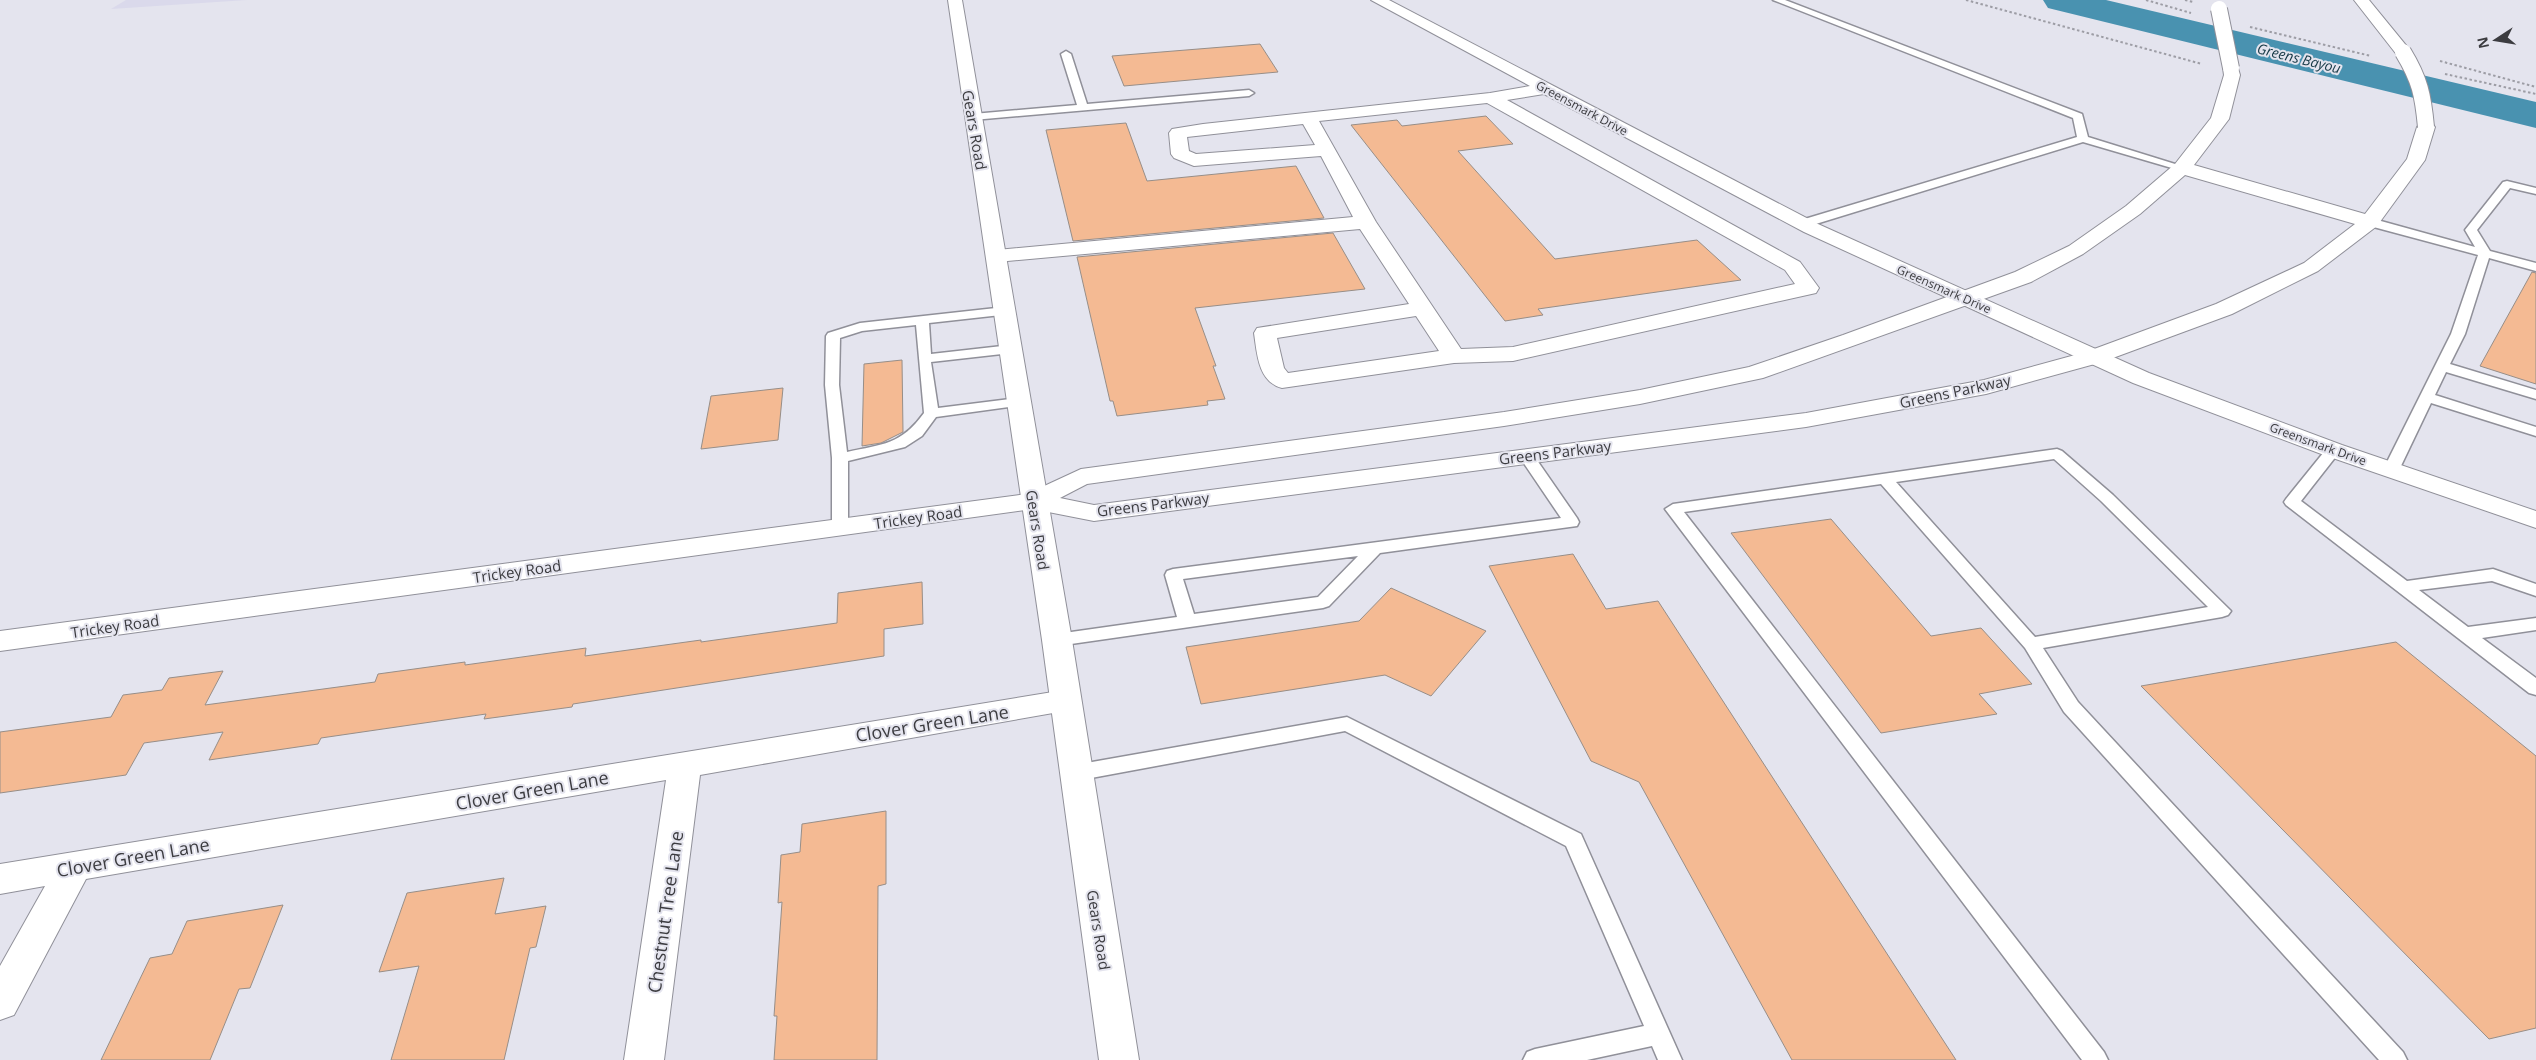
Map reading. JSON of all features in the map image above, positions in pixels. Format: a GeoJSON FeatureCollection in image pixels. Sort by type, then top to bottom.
{"type":"FeatureCollection","features":[{"type":"Feature","properties":{"kind":"street","name":"Gears Road"},"geometry":{"type":"LineString","coordinates":[[955,0],[997,256],[1118,1060]]}},
{"type":"Feature","properties":{"kind":"street","name":"Greensmark Drive"},"geometry":{"type":"LineString","coordinates":[[1378,0],[1802,224],[2094,357],[2141,378],[2333,450],[2536,520]]}},
{"type":"Feature","properties":{"kind":"street","name":"Greens Parkway"},"geometry":{"type":"LineString","coordinates":[[1033,501],[1094,513],[1806,420],[1986,387],[2094,357],[2242,301],[2311,267],[2370,222],[2416,160],[2426,127],[2417,75],[2404,54],[2361,0]]}},
{"type":"Feature","properties":{"kind":"street"},"geometry":{"type":"LineString","coordinates":[[1033,501],[1081,477],[1504,419],[1640,397],[1755,373],[2023,277],[2076,250],[2133,210],[2182,168],[2220,120],[2232,72],[2216,5]]}},
{"type":"Feature","properties":{"kind":"street"},"geometry":{"type":"LineString","coordinates":[[1327,150],[1194,160],[1180,154],[1178,133],[1310,118],[1326,114],[1490,98],[1546,89]]}},
{"type":"Feature","properties":{"kind":"street"},"geometry":{"type":"LineString","coordinates":[[1423,308],[1265,333],[1272,369],[1282,381],[1454,356],[1513,354],[1808,288],[1793,266],[1490,98]]}},
{"type":"Feature","properties":{"kind":"street"},"geometry":{"type":"LineString","coordinates":[[1310,118],[1366,222],[1454,356]]}},
{"type":"Feature","properties":{"kind":"street"},"geometry":{"type":"LineString","coordinates":[[2182,168],[2370,222]]}},
{"type":"Feature","properties":{"kind":"street"},"geometry":{"type":"LineString","coordinates":[[997,256],[1188,240],[1366,222]]}},
{"type":"Feature","properties":{"kind":"street"},"geometry":{"type":"LineString","coordinates":[[1504,419],[1526,456]]}},
{"type":"Feature","properties":{"kind":"street","name":"Trickey Road"},"geometry":{"type":"LineString","coordinates":[[0,641],[1033,501]]}},
{"type":"Feature","properties":{"kind":"street","name":"Clover Green Lane"},"geometry":{"type":"LineString","coordinates":[[0,879],[1065,701]]}},
{"type":"Feature","properties":{"kind":"street","name":"Chestnut Tree Lane"},"geometry":{"type":"LineString","coordinates":[[644,1060],[686,764]]}},
{"type":"Feature","properties":{"kind":"street"},"geometry":{"type":"LineString","coordinates":[[0,1003],[74,867]]}},
{"type":"Feature","properties":{"kind":"lane"},"geometry":{"type":"LineString","coordinates":[[1778,0],[2078,116],[2083,140]]}},
{"type":"Feature","properties":{"kind":"lane"},"geometry":{"type":"LineString","coordinates":[[1066,54],[1083,108]]}},
{"type":"Feature","properties":{"kind":"lane"},"geometry":{"type":"LineString","coordinates":[[973,117],[1249,93]]}},
{"type":"Feature","properties":{"kind":"lane"},"geometry":{"type":"LineString","coordinates":[[1802,224],[2083,140],[2182,168]]}},
{"type":"Feature","properties":{"kind":"lane"},"geometry":{"type":"LineString","coordinates":[[2391,470],[2458,334],[2485,253],[2471,230],[2507,184],[2536,192]]}},
{"type":"Feature","properties":{"kind":"lane"},"geometry":{"type":"LineString","coordinates":[[2370,222],[2536,267]]}},
{"type":"Feature","properties":{"kind":"lane"},"geometry":{"type":"LineString","coordinates":[[840,527],[840,458],[832,384],[833,336],[860,327],[1005,311]]}},
{"type":"Feature","properties":{"kind":"lane"},"geometry":{"type":"LineString","coordinates":[[840,458],[900,444],[917,433],[931,413],[924,359],[922,320]]}},
{"type":"Feature","properties":{"kind":"lane"},"geometry":{"type":"LineString","coordinates":[[924,359],[1011,348]]}},
{"type":"Feature","properties":{"kind":"lane"},"geometry":{"type":"LineString","coordinates":[[2442,366],[2536,395]]}},
{"type":"Feature","properties":{"kind":"lane"},"geometry":{"type":"LineString","coordinates":[[2427,397],[2536,432]]}},
{"type":"Feature","properties":{"kind":"lane"},"geometry":{"type":"LineString","coordinates":[[931,413],[1018,402]]}},
{"type":"Feature","properties":{"kind":"lane"},"geometry":{"type":"LineString","coordinates":[[2333,450],[2292,502],[2536,688]]}},
{"type":"Feature","properties":{"kind":"lane"},"geometry":{"type":"LineString","coordinates":[[2032,644],[2222,611],[2108,498],[2057,454],[1673,509],[2096,1060]]}},
{"type":"Feature","properties":{"kind":"lane"},"geometry":{"type":"LineString","coordinates":[[1187,620],[1173,575],[1571,522],[1526,456]]}},
{"type":"Feature","properties":{"kind":"lane"},"geometry":{"type":"LineString","coordinates":[[1885,479],[2032,644],[2071,707],[2396,1060]]}},
{"type":"Feature","properties":{"kind":"lane"},"geometry":{"type":"LineString","coordinates":[[1056,640],[1323,602],[1375,548]]}},
{"type":"Feature","properties":{"kind":"lane"},"geometry":{"type":"LineString","coordinates":[[2403,587],[2493,575],[2536,590]]}},
{"type":"Feature","properties":{"kind":"lane"},"geometry":{"type":"LineString","coordinates":[[2466,634],[2536,624]]}},
{"type":"Feature","properties":{"kind":"lane"},"geometry":{"type":"LineString","coordinates":[[1075,773],[1347,724],[1574,840],[1670,1060]]}},
{"type":"Feature","properties":{"kind":"lane"},"geometry":{"type":"LineString","coordinates":[[1535,1060],[1658,1034]]}},
{"type":"Feature","properties":{"kind":"path"},"geometry":{"type":"LineString","coordinates":[[1966,0],[2232,72]]}},
{"type":"Feature","properties":{"kind":"path"},"geometry":{"type":"LineString","coordinates":[[2146,0],[2193,13]]}},
{"type":"Feature","properties":{"kind":"path"},"geometry":{"type":"LineString","coordinates":[[2249,27],[2371,56]]}},
{"type":"Feature","properties":{"kind":"path"},"geometry":{"type":"LineString","coordinates":[[2404,54],[2446,62],[2536,87]]}},
{"type":"Feature","properties":{"kind":"path"},"geometry":{"type":"LineString","coordinates":[[2438,72],[2536,94]]}},
{"type":"Feature","properties":{"kind":"shaded area"},"geometry":{"type":"Polygon","coordinates":[[[126,0],[247,0],[111,9],[126,0]]]}},
{"type":"Feature","properties":{"kind":"building"},"geometry":{"type":"Polygon","coordinates":[[[1260,44],[1278,72],[1124,86],[1112,56],[1260,44]]]}},
{"type":"Feature","properties":{"kind":"building"},"geometry":{"type":"Polygon","coordinates":[[[1486,116],[1513,144],[1458,151],[1555,259],[1697,240],[1741,280],[1538,309],[1543,315],[1505,321],[1351,125],[1397,120],[1402,126],[1486,116]]]}},
{"type":"Feature","properties":{"kind":"building"},"geometry":{"type":"Polygon","coordinates":[[[1126,123],[1147,181],[1296,166],[1324,218],[1073,241],[1046,130],[1126,123]]]}},
{"type":"Feature","properties":{"kind":"building"},"geometry":{"type":"Polygon","coordinates":[[[1333,233],[1365,289],[1195,308],[1216,366],[1213,366],[1225,399],[1207,401],[1208,405],[1117,416],[1113,401],[1110,401],[1077,257],[1333,233]]]}},
{"type":"Feature","properties":{"kind":"building"},"geometry":{"type":"Polygon","coordinates":[[[2532,272],[2536,273],[2536,384],[2480,366],[2532,272]]]}},
{"type":"Feature","properties":{"kind":"building"},"geometry":{"type":"Polygon","coordinates":[[[902,360],[903,432],[881,443],[862,446],[864,364],[902,360]]]}},
{"type":"Feature","properties":{"kind":"building"},"geometry":{"type":"Polygon","coordinates":[[[783,388],[778,440],[701,449],[711,396],[783,388]]]}},
{"type":"Feature","properties":{"kind":"building"},"geometry":{"type":"Polygon","coordinates":[[[1831,519],[1931,636],[1981,628],[2032,684],[1979,694],[1997,714],[1881,733],[1731,533],[1831,519]]]}},
{"type":"Feature","properties":{"kind":"building"},"geometry":{"type":"Polygon","coordinates":[[[1573,554],[1606,609],[1658,601],[1956,1060],[1792,1060],[1639,782],[1591,761],[1489,566],[1573,554]]]}},
{"type":"Feature","properties":{"kind":"building"},"geometry":{"type":"Polygon","coordinates":[[[922,582],[923,624],[884,629],[884,656],[573,704],[572,707],[484,719],[486,714],[321,738],[318,744],[209,760],[223,732],[144,743],[126,775],[0,793],[0,732],[111,717],[123,695],[162,690],[169,678],[223,671],[205,705],[375,682],[378,674],[465,662],[465,665],[586,648],[585,656],[701,640],[701,642],[837,623],[838,593],[922,582]]]}},
{"type":"Feature","properties":{"kind":"building"},"geometry":{"type":"Polygon","coordinates":[[[1391,588],[1486,631],[1431,696],[1385,675],[1201,704],[1186,647],[1359,621],[1391,588]]]}},
{"type":"Feature","properties":{"kind":"building"},"geometry":{"type":"Polygon","coordinates":[[[2396,642],[2536,756],[2536,1028],[2489,1039],[2141,686],[2396,642]]]}},
{"type":"Feature","properties":{"kind":"building"},"geometry":{"type":"Polygon","coordinates":[[[886,811],[886,884],[878,886],[877,1060],[774,1060],[777,1016],[774,1016],[782,902],[778,903],[781,855],[800,852],[802,824],[886,811]]]}},
{"type":"Feature","properties":{"kind":"building"},"geometry":{"type":"Polygon","coordinates":[[[504,878],[495,914],[546,906],[536,947],[530,948],[504,1060],[391,1060],[419,966],[379,972],[407,893],[504,878]]]}},
{"type":"Feature","properties":{"kind":"building"},"geometry":{"type":"Polygon","coordinates":[[[283,905],[250,988],[239,989],[210,1060],[101,1060],[150,958],[172,954],[187,921],[283,905]]]}},
{"type":"Feature","properties":{"kind":"waterway","name":"Greens Bayou"},"geometry":{"type":"LineString","coordinates":[[2061,0],[2536,115]]}}]}
